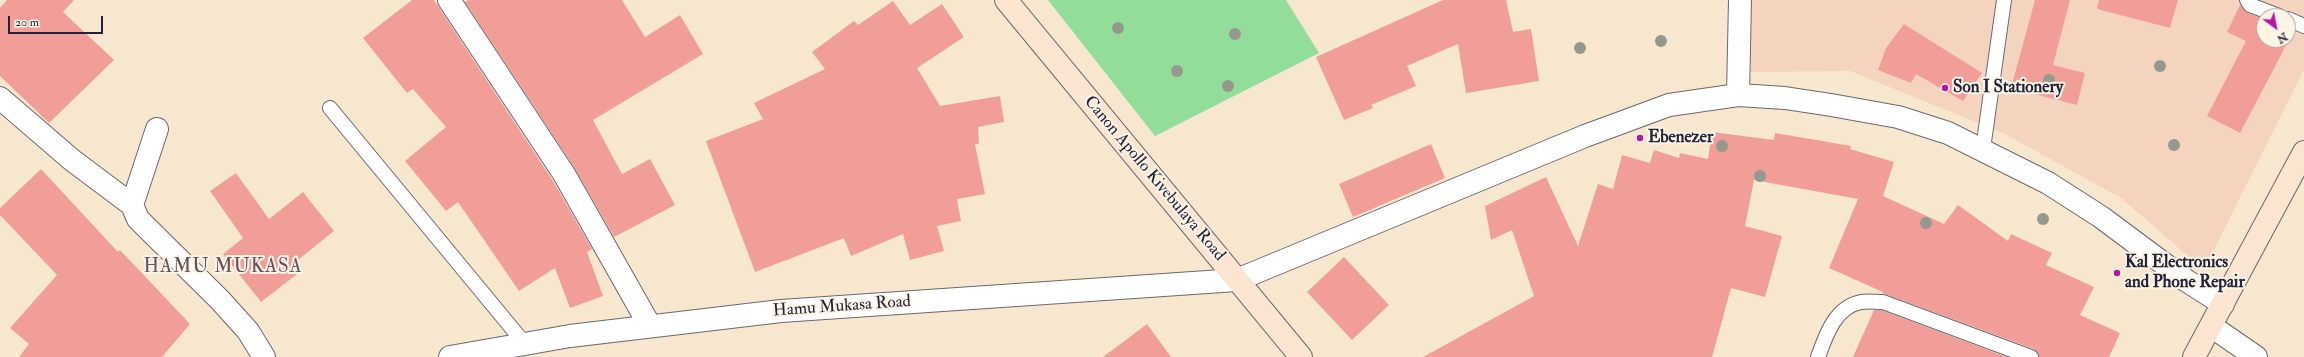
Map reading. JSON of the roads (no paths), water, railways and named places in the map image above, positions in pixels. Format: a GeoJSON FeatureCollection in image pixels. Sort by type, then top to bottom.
{"type":"FeatureCollection","features":[{"type":"Feature","properties":{"kind":"main road","name":"Canon Apollo Kivebulaya Road"},"geometry":{"type":"LineString","coordinates":[[1006,0],[1301,357]]}},
{"type":"Feature","properties":{"kind":"main road"},"geometry":{"type":"LineString","coordinates":[[2194,357],[2304,152]]}},
{"type":"Feature","properties":{"kind":"street"},"geometry":{"type":"LineString","coordinates":[[448,0],[564,174],[650,326]]}},
{"type":"Feature","properties":{"kind":"street"},"geometry":{"type":"LineString","coordinates":[[1738,96],[1740,0]]}},
{"type":"Feature","properties":{"kind":"street","name":"Hamu Mukasa Road"},"geometry":{"type":"LineString","coordinates":[[450,357],[570,336],[781,311],[1237,280],[1586,136],[1655,110],[1669,105],[1738,96],[1793,100],[1898,117],[1948,133],[1983,149],[2048,183],[2101,217],[2187,281],[2223,304]]}},
{"type":"Feature","properties":{"kind":"street"},"geometry":{"type":"LineString","coordinates":[[0,98],[61,150],[132,205],[138,219],[248,331],[264,357]]}},
{"type":"Feature","properties":{"kind":"street"},"geometry":{"type":"LineString","coordinates":[[132,205],[157,129]]}},
{"type":"Feature","properties":{"kind":"street"},"geometry":{"type":"LineString","coordinates":[[2211,326],[2256,357]]}},
{"type":"Feature","properties":{"kind":"lane"},"geometry":{"type":"LineString","coordinates":[[1983,149],[2004,0]]}},
{"type":"Feature","properties":{"kind":"lane"},"geometry":{"type":"LineString","coordinates":[[2247,0],[2250,5],[2258,8]]}},
{"type":"Feature","properties":{"kind":"lane"},"geometry":{"type":"LineString","coordinates":[[330,108],[525,344]]}},
{"type":"Feature","properties":{"kind":"lane"},"geometry":{"type":"LineString","coordinates":[[1818,357],[1826,333],[1840,312],[1861,302],[1883,302],[2031,357]]}},
{"type":"Feature","properties":{"kind":"place","name":"Son I Stationery"},"geometry":{"type":"Point","coordinates":[1945,88]}},
{"type":"Feature","properties":{"kind":"place","name":"Ebenezer"},"geometry":{"type":"Point","coordinates":[1640,138]}},
{"type":"Feature","properties":{"kind":"place","name":"Kal Electronics and Phone Repair"},"geometry":{"type":"Point","coordinates":[2117,273]}},
{"type":"Feature","properties":{"kind":"district","name":"HAMU MUKASA"},"geometry":{"type":"Point","coordinates":[223,268]}}]}
